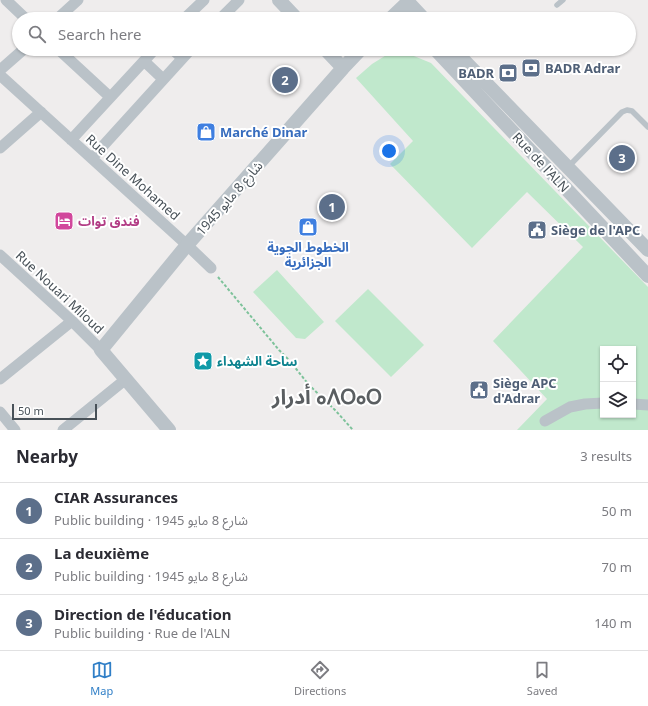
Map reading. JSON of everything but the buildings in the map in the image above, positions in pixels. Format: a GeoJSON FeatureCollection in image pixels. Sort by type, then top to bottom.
{"type":"FeatureCollection","features":[{"type":"Feature","properties":{"kind":"street"},"geometry":{"type":"LineString","coordinates":[[6,0],[19,12]]}},
{"type":"Feature","properties":{"kind":"street"},"geometry":{"type":"LineString","coordinates":[[65,12],[78,0]]}},
{"type":"Feature","properties":{"kind":"street"},"geometry":{"type":"LineString","coordinates":[[191,12],[204,0]]}},
{"type":"Feature","properties":{"kind":"street"},"geometry":{"type":"LineString","coordinates":[[227,12],[239,0]]}},
{"type":"Feature","properties":{"kind":"street"},"geometry":{"type":"LineString","coordinates":[[279,0],[290,12]]}},
{"type":"Feature","properties":{"kind":"street"},"geometry":{"type":"LineString","coordinates":[[401,7],[411,12]]}},
{"type":"Feature","properties":{"kind":"street"},"geometry":{"type":"LineString","coordinates":[[0,70],[16,56]]}},
{"type":"Feature","properties":{"kind":"street"},"geometry":{"type":"LineString","coordinates":[[66,56],[110,97]]}},
{"type":"Feature","properties":{"kind":"street"},"geometry":{"type":"LineString","coordinates":[[71,140],[149,56]]}},
{"type":"Feature","properties":{"kind":"street"},"geometry":{"type":"LineString","coordinates":[[332,56],[343,68]]}},
{"type":"Feature","properties":{"kind":"street","name":"شارع 8 مايو 1945"},"geometry":{"type":"LineString","coordinates":[[101,350],[187,244],[354,56]]}},
{"type":"Feature","properties":{"kind":"street","name":"Rue de l'ALN"},"geometry":{"type":"LineString","coordinates":[[441,56],[648,276]]}},
{"type":"Feature","properties":{"kind":"street","name":"Rue de l'ALN"},"geometry":{"type":"LineString","coordinates":[[460,56],[648,250]]}},
{"type":"Feature","properties":{"kind":"street"},"geometry":{"type":"LineString","coordinates":[[92,158],[182,58]]}},
{"type":"Feature","properties":{"kind":"street"},"geometry":{"type":"LineString","coordinates":[[144,61],[163,79]]}},
{"type":"Feature","properties":{"kind":"street","name":"Rue Dine Mohamed"},"geometry":{"type":"LineString","coordinates":[[0,75],[187,244],[211,268]]}},
{"type":"Feature","properties":{"kind":"street"},"geometry":{"type":"LineString","coordinates":[[0,148],[41,112]]}},
{"type":"Feature","properties":{"kind":"street"},"geometry":{"type":"LineString","coordinates":[[599,224],[611,212]]}},
{"type":"Feature","properties":{"kind":"street","name":"Rue Nouari Miloud"},"geometry":{"type":"LineString","coordinates":[[0,255],[72,321],[101,350]]}},
{"type":"Feature","properties":{"kind":"street"},"geometry":{"type":"LineString","coordinates":[[0,379],[72,321]]}},
{"type":"Feature","properties":{"kind":"street"},"geometry":{"type":"LineString","coordinates":[[101,350],[169,430]]}},
{"type":"Feature","properties":{"kind":"street"},"geometry":{"type":"LineString","coordinates":[[63,430],[126,379]]}},
{"type":"Feature","properties":{"kind":"street"},"geometry":{"type":"LineString","coordinates":[[545,421],[570,407],[600,403]]}},
{"type":"Feature","properties":{"kind":"street"},"geometry":{"type":"LineString","coordinates":[[636,404],[648,405]]}},
{"type":"Feature","properties":{"kind":"street"},"geometry":{"type":"LineString","coordinates":[[0,412],[15,430]]}},
{"type":"Feature","properties":{"kind":"lane"},"geometry":{"type":"LineString","coordinates":[[557,5],[563,0]]}},
{"type":"Feature","properties":{"kind":"lane"},"geometry":{"type":"LineString","coordinates":[[567,167],[622,112],[627,110],[632,111],[648,127]]}},
{"type":"Feature","properties":{"kind":"path"},"geometry":{"type":"LineString","coordinates":[[211,268],[309,384],[353,430]]}},
{"type":"Feature","properties":{"kind":"green space"},"geometry":{"type":"Polygon","coordinates":[[[385,56],[414,56],[431,63],[648,287],[648,430],[517,430],[547,399],[493,341],[583,247],[527,192],[472,248],[390,164],[413,141],[356,78],[372,64],[385,56]]]}},
{"type":"Feature","properties":{"kind":"green space"},"geometry":{"type":"Polygon","coordinates":[[[277,270],[324,322],[305,339],[296,338],[253,292],[277,270]]]}},
{"type":"Feature","properties":{"kind":"green space"},"geometry":{"type":"Polygon","coordinates":[[[368,289],[424,345],[391,377],[335,321],[368,289]]]}},
{"type":"Feature","properties":{"kind":"place","name":"BADR Adrar"},"geometry":{"type":"Point","coordinates":[531,68]}},
{"type":"Feature","properties":{"kind":"place","name":"BADR"},"geometry":{"type":"Point","coordinates":[508,73]}},
{"type":"Feature","properties":{"kind":"place","name":"La deuxième"},"geometry":{"type":"Point","coordinates":[285,80]}},
{"type":"Feature","properties":{"kind":"place","name":"Marché Dinar"},"geometry":{"type":"Point","coordinates":[206,132]}},
{"type":"Feature","properties":{"kind":"place","name":"Direction de l'éducation"},"geometry":{"type":"Point","coordinates":[622,158]}},
{"type":"Feature","properties":{"kind":"place","name":"CIAR Assurances"},"geometry":{"type":"Point","coordinates":[332,207]}},
{"type":"Feature","properties":{"kind":"place","name":"فندق توات"},"geometry":{"type":"Point","coordinates":[64,221]}},
{"type":"Feature","properties":{"kind":"place","name":"الخطوط الجوية الجزائرية"},"geometry":{"type":"Point","coordinates":[308,227]}},
{"type":"Feature","properties":{"kind":"place","name":"Siège de l'APC"},"geometry":{"type":"Point","coordinates":[537,230]}},
{"type":"Feature","properties":{"kind":"place","name":"ساحة الشهداء"},"geometry":{"type":"Point","coordinates":[203,361]}},
{"type":"Feature","properties":{"kind":"place","name":"Siège APC d'Adrar"},"geometry":{"type":"Point","coordinates":[479,390]}},
{"type":"Feature","properties":{"kind":"district","name":"أدرار ⴰⴷⵔⴰⵔ"},"geometry":{"type":"Point","coordinates":[327,396]}}]}
